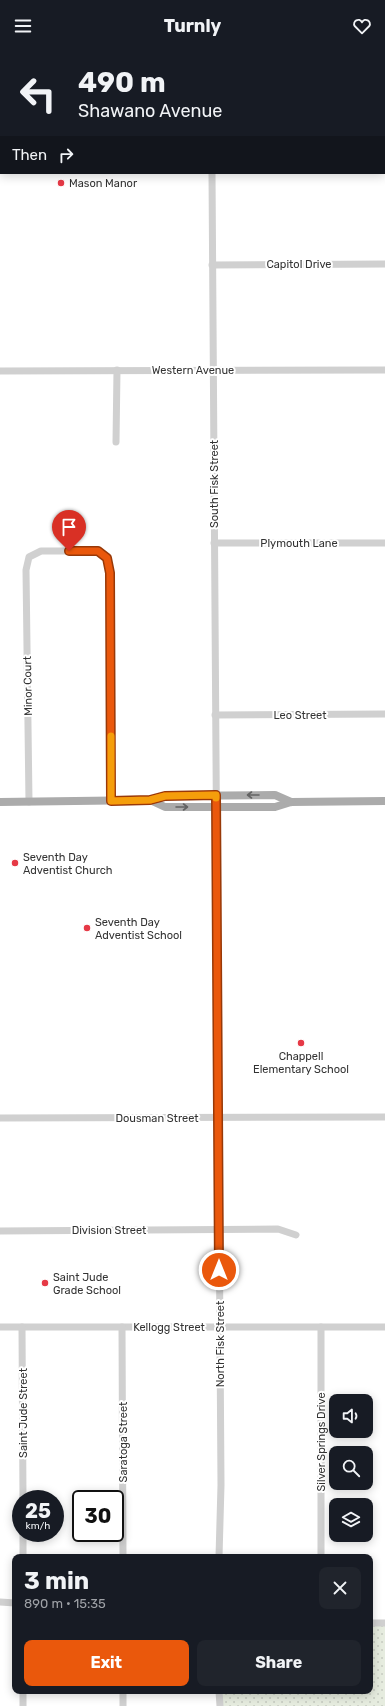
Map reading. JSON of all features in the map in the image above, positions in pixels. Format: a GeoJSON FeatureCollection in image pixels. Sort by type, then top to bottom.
{"type":"FeatureCollection","features":[{"type":"Feature","properties":{"kind":"main road"},"geometry":{"type":"LineString","coordinates":[[0,52],[49,52]]}},
{"type":"Feature","properties":{"kind":"main road"},"geometry":{"type":"LineString","coordinates":[[284,52],[359,52]]}},
{"type":"Feature","properties":{"kind":"main road"},"geometry":{"type":"LineString","coordinates":[[370,52],[376,52]]}},
{"type":"Feature","properties":{"kind":"main road"},"geometry":{"type":"LineString","coordinates":[[0,802],[150,800],[165,796],[216,795],[275,795],[291,802]]}},
{"type":"Feature","properties":{"kind":"main road"},"geometry":{"type":"LineString","coordinates":[[150,800],[165,807],[274,807],[291,802],[385,801]]}},
{"type":"Feature","properties":{"kind":"street","name":"South Fisk Street"},"geometry":{"type":"LineString","coordinates":[[212,174],[216,795]]}},
{"type":"Feature","properties":{"kind":"street","name":"Capitol Drive"},"geometry":{"type":"LineString","coordinates":[[212,265],[385,264]]}},
{"type":"Feature","properties":{"kind":"street"},"geometry":{"type":"LineString","coordinates":[[116,442],[117,370]]}},
{"type":"Feature","properties":{"kind":"street","name":"Western Avenue"},"geometry":{"type":"LineString","coordinates":[[0,371],[385,370]]}},
{"type":"Feature","properties":{"kind":"street","name":"Plymouth Lane"},"geometry":{"type":"LineString","coordinates":[[214,543],[385,543]]}},
{"type":"Feature","properties":{"kind":"street","name":"Minor Court"},"geometry":{"type":"LineString","coordinates":[[29,802],[26,570],[29,557],[41,551],[98,551],[107,558],[110,573],[111,801]]}},
{"type":"Feature","properties":{"kind":"street","name":"Leo Street"},"geometry":{"type":"LineString","coordinates":[[215,715],[385,714]]}},
{"type":"Feature","properties":{"kind":"street","name":"North Fisk Street"},"geometry":{"type":"LineString","coordinates":[[216,795],[221,1485],[219,1554]]}},
{"type":"Feature","properties":{"kind":"street","name":"Dousman Street"},"geometry":{"type":"LineString","coordinates":[[0,1118],[385,1116]]}},
{"type":"Feature","properties":{"kind":"street","name":"Division Street"},"geometry":{"type":"LineString","coordinates":[[0,1231],[278,1230],[296,1235]]}},
{"type":"Feature","properties":{"kind":"street","name":"Kellogg Street"},"geometry":{"type":"LineString","coordinates":[[0,1327],[385,1327]]}},
{"type":"Feature","properties":{"kind":"street","name":"Saint Jude Street"},"geometry":{"type":"LineString","coordinates":[[22,1327],[23,1490]]}},
{"type":"Feature","properties":{"kind":"street","name":"Saratoga Street"},"geometry":{"type":"LineString","coordinates":[[122,1327],[123,1554]]}},
{"type":"Feature","properties":{"kind":"street","name":"Silver Springs Drive"},"geometry":{"type":"LineString","coordinates":[[321,1327],[321,1554]]}},
{"type":"Feature","properties":{"kind":"street"},"geometry":{"type":"LineString","coordinates":[[23,1542],[23,1554]]}},
{"type":"Feature","properties":{"kind":"street"},"geometry":{"type":"LineString","coordinates":[[0,1602],[12,1603]]}},
{"type":"Feature","properties":{"kind":"street"},"geometry":{"type":"LineString","coordinates":[[373,1623],[385,1623]]}},
{"type":"Feature","properties":{"kind":"street"},"geometry":{"type":"LineString","coordinates":[[23,1694],[23,1706]]}},
{"type":"Feature","properties":{"kind":"street"},"geometry":{"type":"LineString","coordinates":[[123,1694],[123,1706]]}},
{"type":"Feature","properties":{"kind":"street"},"geometry":{"type":"LineString","coordinates":[[219,1694],[220,1706]]}},
{"type":"Feature","properties":{"kind":"shaded area"},"geometry":{"type":"Polygon","coordinates":[[[373,1623],[385,1623],[385,1706],[219,1706],[219,1694],[373,1694],[373,1623]]]}},
{"type":"Feature","properties":{"kind":"slow traffic"},"geometry":{"type":"LineString","coordinates":[[111,736],[111,801],[150,800],[165,796],[216,795],[216,798]]}},
{"type":"Feature","properties":{"kind":"place","name":"Mason Manor"},"geometry":{"type":"Point","coordinates":[61,183]}},
{"type":"Feature","properties":{"kind":"place","name":"Seventh Day Adventist Church"},"geometry":{"type":"Point","coordinates":[15,863]}},
{"type":"Feature","properties":{"kind":"place","name":"Seventh Day Adventist School"},"geometry":{"type":"Point","coordinates":[87,928]}},
{"type":"Feature","properties":{"kind":"place","name":"Chappell Elementary School"},"geometry":{"type":"Point","coordinates":[301,1043]}},
{"type":"Feature","properties":{"kind":"place","name":"Saint Jude Grade School"},"geometry":{"type":"Point","coordinates":[45,1283]}},
{"type":"Feature","properties":{"kind":"route"},"geometry":{"type":"LineString","coordinates":[[69,551],[98,551],[107,558],[110,573],[111,801],[150,800],[165,796],[216,795],[219,1270]]}}]}
